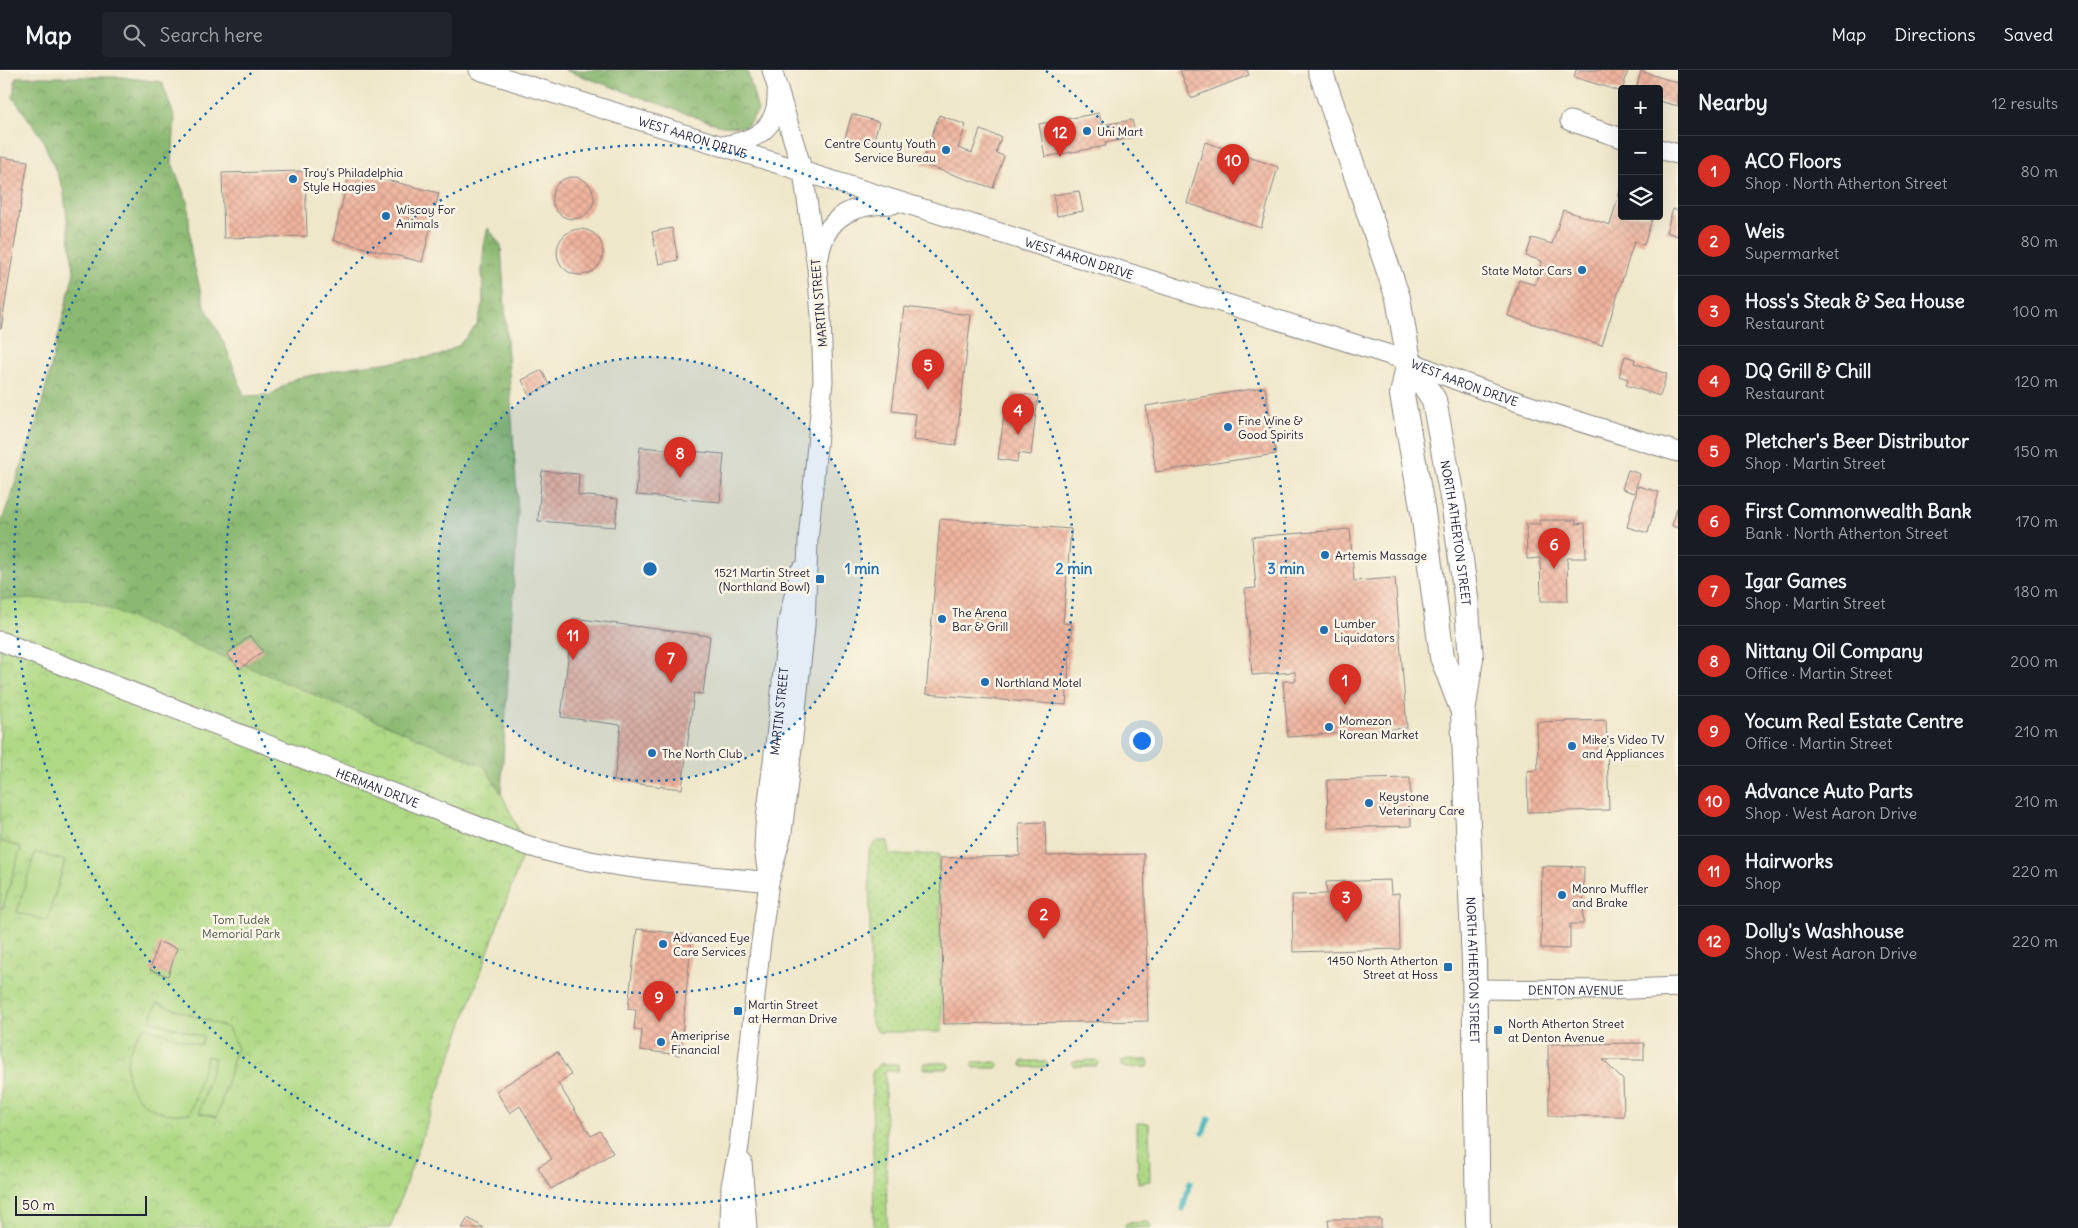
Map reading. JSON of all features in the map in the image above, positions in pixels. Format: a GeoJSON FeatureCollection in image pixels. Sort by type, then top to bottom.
{"type":"FeatureCollection","features":[{"type":"Feature","properties":{"kind":"main road","name":"NORTH ATHERTON STREET"},"geometry":{"type":"LineString","coordinates":[[1320,70],[1398,298],[1408,361],[1434,400],[1454,508],[1466,597],[1471,658],[1463,713],[1470,847],[1478,1228]]}},
{"type":"Feature","properties":{"kind":"street","name":"WEST AARON DRIVE"},"geometry":{"type":"LineString","coordinates":[[479,70],[1408,361],[1444,376],[1521,403],[1678,452]]}},
{"type":"Feature","properties":{"kind":"street"},"geometry":{"type":"LineString","coordinates":[[718,146],[743,142],[761,133],[775,115],[778,105],[774,77]]}},
{"type":"Feature","properties":{"kind":"street","name":"MARTIN STREET"},"geometry":{"type":"LineString","coordinates":[[730,1228],[731,1186],[739,1146],[769,882],[764,848],[765,828],[780,712],[788,621],[808,541],[823,381],[817,268],[803,172],[774,77]]}},
{"type":"Feature","properties":{"kind":"street"},"geometry":{"type":"LineString","coordinates":[[1570,121],[1618,137]]}},
{"type":"Feature","properties":{"kind":"street"},"geometry":{"type":"LineString","coordinates":[[1663,150],[1678,154]]}},
{"type":"Feature","properties":{"kind":"street"},"geometry":{"type":"LineString","coordinates":[[817,268],[820,245],[836,218],[874,205],[906,205]]}},
{"type":"Feature","properties":{"kind":"street","name":"HERMAN DRIVE"},"geometry":{"type":"LineString","coordinates":[[0,641],[526,845],[558,855],[588,861],[769,882]]}},
{"type":"Feature","properties":{"kind":"street","name":"DENTON AVENUE"},"geometry":{"type":"LineString","coordinates":[[1474,989],[1609,990],[1678,987]]}},
{"type":"Feature","properties":{"kind":"street","name":"MARTIN STREET"},"geometry":{"type":"LineString","coordinates":[[739,1146],[744,1176],[747,1228]]}},
{"type":"Feature","properties":{"kind":"green space"},"geometry":{"type":"Polygon","coordinates":[[[565,70],[747,70],[758,111],[746,127],[721,126],[565,70]]]}},
{"type":"Feature","properties":{"kind":"green space"},"geometry":{"type":"Polygon","coordinates":[[[16,77],[121,77],[162,82],[175,119],[172,163],[188,204],[191,253],[204,304],[227,350],[244,396],[270,395],[294,379],[351,367],[439,356],[459,345],[477,325],[483,303],[482,271],[484,245],[488,228],[501,246],[518,512],[501,793],[481,788],[0,621],[0,526],[38,419],[74,272],[63,188],[42,138],[13,97],[16,77]]]}},
{"type":"Feature","properties":{"kind":"green space","name":"Tom Tudek Memorial Park"},"geometry":{"type":"Polygon","coordinates":[[[0,599],[86,599],[484,766],[501,793],[526,845],[390,1228],[0,1228],[0,599]]]}},
{"type":"Feature","properties":{"kind":"green space"},"geometry":{"type":"Polygon","coordinates":[[[0,841],[21,847],[3,908],[0,907],[0,841]]]}},
{"type":"Feature","properties":{"kind":"green space"},"geometry":{"type":"Polygon","coordinates":[[[877,841],[888,841],[889,855],[939,854],[942,1032],[878,1032],[871,1023],[869,850],[877,841]]]}},
{"type":"Feature","properties":{"kind":"green space"},"geometry":{"type":"Polygon","coordinates":[[[35,852],[65,861],[47,921],[17,912],[35,852]]]}},
{"type":"Feature","properties":{"kind":"green space"},"geometry":{"type":"Polygon","coordinates":[[[157,1003],[228,1028],[237,1047],[217,1117],[199,1113],[215,1058],[207,1056],[190,1113],[170,1114],[154,1109],[141,1101],[132,1089],[128,1075],[128,1059],[133,1043],[144,1027],[200,1045],[204,1037],[150,1020],[157,1003]]]}},
{"type":"Feature","properties":{"kind":"green space"},"geometry":{"type":"Polygon","coordinates":[[[1128,1059],[1148,1060],[1149,1065],[1147,1067],[1126,1068],[1121,1066],[1122,1061],[1128,1059]]]}},
{"type":"Feature","properties":{"kind":"green space"},"geometry":{"type":"Polygon","coordinates":[[[1096,1060],[1099,1063],[1096,1066],[1074,1066],[1072,1063],[1074,1061],[1096,1060]]]}},
{"type":"Feature","properties":{"kind":"green space"},"geometry":{"type":"Polygon","coordinates":[[[1023,1061],[1045,1061],[1048,1064],[1046,1067],[1024,1067],[1021,1064],[1023,1061]]]}},
{"type":"Feature","properties":{"kind":"green space"},"geometry":{"type":"Polygon","coordinates":[[[974,1062],[996,1062],[999,1064],[996,1068],[974,1068],[972,1065],[974,1062]]]}},
{"type":"Feature","properties":{"kind":"green space"},"geometry":{"type":"Polygon","coordinates":[[[925,1063],[947,1063],[950,1066],[947,1069],[925,1069],[923,1066],[925,1063]]]}},
{"type":"Feature","properties":{"kind":"green space"},"geometry":{"type":"Polygon","coordinates":[[[879,1064],[898,1064],[898,1071],[885,1071],[887,1228],[877,1228],[874,1226],[872,1073],[879,1064]]]}},
{"type":"Feature","properties":{"kind":"green space"},"geometry":{"type":"Polygon","coordinates":[[[1137,1123],[1149,1123],[1150,1181],[1138,1183],[1137,1123]]]}},
{"type":"Feature","properties":{"kind":"green space"},"geometry":{"type":"Polygon","coordinates":[[[1148,1222],[1151,1226],[1150,1228],[1124,1227],[1127,1223],[1148,1222]]]}},
{"type":"Feature","properties":{"kind":"building"},"geometry":{"type":"Polygon","coordinates":[[[1180,70],[1247,70],[1249,75],[1191,98],[1180,70]]]}},
{"type":"Feature","properties":{"kind":"building"},"geometry":{"type":"Polygon","coordinates":[[[1576,70],[1628,70],[1624,85],[1618,85],[1618,91],[1574,77],[1576,70]]]}},
{"type":"Feature","properties":{"kind":"building"},"geometry":{"type":"Polygon","coordinates":[[[1641,71],[1678,83],[1678,106],[1663,102],[1663,85],[1637,85],[1641,71]]]}},
{"type":"Feature","properties":{"kind":"building","name":"Uni Mart"},"geometry":{"type":"Polygon","coordinates":[[[1099,113],[1102,125],[1132,120],[1136,137],[1105,143],[1106,146],[1045,157],[1039,124],[1099,113]]]}},
{"type":"Feature","properties":{"kind":"building"},"geometry":{"type":"Polygon","coordinates":[[[852,114],[879,122],[872,146],[845,138],[852,114]]]}},
{"type":"Feature","properties":{"kind":"building","name":"Centre County Youth Service Bureau"},"geometry":{"type":"Polygon","coordinates":[[[939,115],[966,125],[958,148],[972,153],[980,130],[1001,137],[996,153],[1004,156],[993,188],[922,164],[939,115]]]}},
{"type":"Feature","properties":{"kind":"building"},"geometry":{"type":"Polygon","coordinates":[[[1205,142],[1278,167],[1261,228],[1187,203],[1205,142]]]}},
{"type":"Feature","properties":{"kind":"building"},"geometry":{"type":"Polygon","coordinates":[[[0,157],[28,161],[1,329],[0,329],[0,157]]]}},
{"type":"Feature","properties":{"kind":"building"},"geometry":{"type":"Polygon","coordinates":[[[305,171],[307,236],[224,238],[222,173],[305,171]]]}},
{"type":"Feature","properties":{"kind":"building","name":"Wiscoy For Animals"},"geometry":{"type":"Polygon","coordinates":[[[350,171],[439,193],[422,262],[333,240],[350,171]]]}},
{"type":"Feature","properties":{"kind":"building"},"geometry":{"type":"Polygon","coordinates":[[[573,177],[588,183],[594,198],[588,213],[573,219],[558,213],[552,198],[558,183],[573,177]]]}},
{"type":"Feature","properties":{"kind":"building"},"geometry":{"type":"Polygon","coordinates":[[[1079,191],[1083,211],[1057,216],[1053,195],[1079,191]]]}},
{"type":"Feature","properties":{"kind":"building","name":"State Motor Cars"},"geometry":{"type":"Polygon","coordinates":[[[1618,197],[1618,220],[1652,220],[1644,245],[1634,242],[1602,345],[1508,316],[1519,280],[1535,285],[1542,261],[1526,256],[1532,238],[1552,244],[1563,210],[1610,225],[1618,197]]]}},
{"type":"Feature","properties":{"kind":"building"},"geometry":{"type":"Polygon","coordinates":[[[1673,209],[1678,211],[1678,236],[1666,232],[1673,209]]]}},
{"type":"Feature","properties":{"kind":"building"},"geometry":{"type":"Polygon","coordinates":[[[672,228],[678,260],[659,264],[652,232],[672,228]]]}},
{"type":"Feature","properties":{"kind":"building"},"geometry":{"type":"Polygon","coordinates":[[[585,229],[597,235],[602,243],[602,261],[597,269],[589,274],[575,275],[563,269],[558,261],[557,247],[563,235],[571,230],[585,229]]]}},
{"type":"Feature","properties":{"kind":"building"},"geometry":{"type":"Polygon","coordinates":[[[904,307],[971,315],[956,445],[913,440],[916,414],[892,411],[904,307]]]}},
{"type":"Feature","properties":{"kind":"building"},"geometry":{"type":"Polygon","coordinates":[[[1625,356],[1635,359],[1634,363],[1667,374],[1660,396],[1626,385],[1628,379],[1619,376],[1625,356]]]}},
{"type":"Feature","properties":{"kind":"building"},"geometry":{"type":"Polygon","coordinates":[[[542,370],[549,385],[529,395],[522,380],[542,370]]]}},
{"type":"Feature","properties":{"kind":"building"},"geometry":{"type":"Polygon","coordinates":[[[1265,387],[1276,454],[1156,472],[1146,406],[1265,387]]]}},
{"type":"Feature","properties":{"kind":"building"},"geometry":{"type":"Polygon","coordinates":[[[1012,393],[1038,396],[1031,455],[1019,453],[1017,462],[998,459],[1004,416],[1009,416],[1012,393]]]}},
{"type":"Feature","properties":{"kind":"building"},"geometry":{"type":"Polygon","coordinates":[[[640,447],[724,454],[720,502],[636,495],[640,447]]]}},
{"type":"Feature","properties":{"kind":"building"},"geometry":{"type":"Polygon","coordinates":[[[1628,470],[1640,474],[1634,493],[1622,489],[1628,470]]]}},
{"type":"Feature","properties":{"kind":"building"},"geometry":{"type":"Polygon","coordinates":[[[542,471],[579,474],[578,495],[618,499],[615,527],[538,521],[542,471]]]}},
{"type":"Feature","properties":{"kind":"building"},"geometry":{"type":"Polygon","coordinates":[[[1638,486],[1659,492],[1648,533],[1627,527],[1638,486]]]}},
{"type":"Feature","properties":{"kind":"building"},"geometry":{"type":"Polygon","coordinates":[[[1678,508],[1678,528],[1672,526],[1678,508]]]}},
{"type":"Feature","properties":{"kind":"building"},"geometry":{"type":"Polygon","coordinates":[[[940,519],[1071,529],[1063,623],[1072,624],[1066,705],[926,694],[940,519]]]}},
{"type":"Feature","properties":{"kind":"building"},"geometry":{"type":"Polygon","coordinates":[[[1539,520],[1576,520],[1576,524],[1585,523],[1586,558],[1567,558],[1568,601],[1541,601],[1540,558],[1527,559],[1526,524],[1540,524],[1539,520]]]}},
{"type":"Feature","properties":{"kind":"building"},"geometry":{"type":"Polygon","coordinates":[[[1350,529],[1354,581],[1395,578],[1407,728],[1288,737],[1283,681],[1296,681],[1295,672],[1252,675],[1245,589],[1256,588],[1252,537],[1350,529]]]}},
{"type":"Feature","properties":{"kind":"building"},"geometry":{"type":"Polygon","coordinates":[[[573,618],[710,636],[703,694],[694,693],[682,789],[614,781],[621,725],[561,717],[573,618]]]}},
{"type":"Feature","properties":{"kind":"building"},"geometry":{"type":"Polygon","coordinates":[[[250,636],[263,651],[240,669],[227,654],[250,636]]]}},
{"type":"Feature","properties":{"kind":"building","name":"Mike's Video TV and Appliances"},"geometry":{"type":"Polygon","coordinates":[[[1606,720],[1609,810],[1528,812],[1527,771],[1538,770],[1537,722],[1606,720]]]}},
{"type":"Feature","properties":{"kind":"building","name":"Keystone Veterinary Care"},"geometry":{"type":"Polygon","coordinates":[[[1410,778],[1411,826],[1328,828],[1327,780],[1410,778]]]}},
{"type":"Feature","properties":{"kind":"building"},"geometry":{"type":"Polygon","coordinates":[[[1045,822],[1046,856],[1144,854],[1148,1021],[944,1024],[940,858],[1020,856],[1019,823],[1045,822]]]}},
{"type":"Feature","properties":{"kind":"building","name":"Monro Muffler and Brake"},"geometry":{"type":"Polygon","coordinates":[[[1542,866],[1584,867],[1583,924],[1570,924],[1570,949],[1541,948],[1542,866]]]}},
{"type":"Feature","properties":{"kind":"building"},"geometry":{"type":"Polygon","coordinates":[[[1390,880],[1391,894],[1399,893],[1400,949],[1293,952],[1292,895],[1327,894],[1326,882],[1390,880]]]}},
{"type":"Feature","properties":{"kind":"building"},"geometry":{"type":"Polygon","coordinates":[[[637,929],[692,935],[680,1055],[640,1050],[642,1030],[634,1029],[636,1010],[628,1009],[637,929]]]}},
{"type":"Feature","properties":{"kind":"building"},"geometry":{"type":"Polygon","coordinates":[[[158,942],[177,948],[168,976],[150,970],[158,942]]]}},
{"type":"Feature","properties":{"kind":"building"},"geometry":{"type":"Polygon","coordinates":[[[1644,1043],[1644,1060],[1603,1060],[1623,1080],[1624,1116],[1549,1116],[1548,1044],[1644,1043]]]}},
{"type":"Feature","properties":{"kind":"building"},"geometry":{"type":"Polygon","coordinates":[[[557,1052],[571,1075],[558,1083],[591,1136],[600,1131],[613,1153],[551,1189],[538,1167],[552,1159],[520,1106],[510,1113],[496,1091],[557,1052]]]}},
{"type":"Feature","properties":{"kind":"building"},"geometry":{"type":"Polygon","coordinates":[[[468,1218],[484,1228],[462,1228],[468,1218]]]}},
{"type":"Feature","properties":{"kind":"building"},"geometry":{"type":"Polygon","coordinates":[[[1328,1219],[1381,1219],[1381,1228],[1329,1228],[1328,1219]]]}},
{"type":"Feature","properties":{"kind":"waterway"},"geometry":{"type":"LineString","coordinates":[[1203,1133],[1209,1118]]}},
{"type":"Feature","properties":{"kind":"waterway"},"geometry":{"type":"LineString","coordinates":[[1183,1209],[1190,1182]]}},
{"type":"Feature","properties":{"kind":"place","name":"Uni Mart"},"geometry":{"type":"Point","coordinates":[1087,131]}},
{"type":"Feature","properties":{"kind":"place","name":"Centre County Youth Service Bureau"},"geometry":{"type":"Point","coordinates":[946,150]}},
{"type":"Feature","properties":{"kind":"place","name":"Dolly's Washhouse"},"geometry":{"type":"Point","coordinates":[1060,157]}},
{"type":"Feature","properties":{"kind":"place","name":"Troy's Philadelphia Style Hoagies"},"geometry":{"type":"Point","coordinates":[293,179]}},
{"type":"Feature","properties":{"kind":"place","name":"Advance Auto Parts"},"geometry":{"type":"Point","coordinates":[1233,185]}},
{"type":"Feature","properties":{"kind":"place","name":"Wiscoy For Animals"},"geometry":{"type":"Point","coordinates":[386,216]}},
{"type":"Feature","properties":{"kind":"place","name":"State Motor Cars"},"geometry":{"type":"Point","coordinates":[1582,270]}},
{"type":"Feature","properties":{"kind":"place","name":"Pletcher's Beer Distributor"},"geometry":{"type":"Point","coordinates":[928,390]}},
{"type":"Feature","properties":{"kind":"place","name":"Fine Wine & Good Spirits"},"geometry":{"type":"Point","coordinates":[1228,427]}},
{"type":"Feature","properties":{"kind":"place","name":"DQ Grill & Chill"},"geometry":{"type":"Point","coordinates":[1018,435]}},
{"type":"Feature","properties":{"kind":"place","name":"Nittany Oil Company"},"geometry":{"type":"Point","coordinates":[680,478]}},
{"type":"Feature","properties":{"kind":"place","name":"Artemis Massage"},"geometry":{"type":"Point","coordinates":[1325,555]}},
{"type":"Feature","properties":{"kind":"place","name":"First Commonwealth Bank"},"geometry":{"type":"Point","coordinates":[1554,569]}},
{"type":"Feature","properties":{"kind":"place","name":"1521 Martin Street (Northland Bowl)"},"geometry":{"type":"Point","coordinates":[820,579]}},
{"type":"Feature","properties":{"kind":"place","name":"The Arena Bar & Grill"},"geometry":{"type":"Point","coordinates":[942,619]}},
{"type":"Feature","properties":{"kind":"place","name":"Lumber Liquidators"},"geometry":{"type":"Point","coordinates":[1324,630]}},
{"type":"Feature","properties":{"kind":"place","name":"Hairworks"},"geometry":{"type":"Point","coordinates":[573,660]}},
{"type":"Feature","properties":{"kind":"place","name":"Northland Motel"},"geometry":{"type":"Point","coordinates":[985,682]}},
{"type":"Feature","properties":{"kind":"place","name":"Igar Games"},"geometry":{"type":"Point","coordinates":[671,683]}},
{"type":"Feature","properties":{"kind":"place","name":"ACO Floors"},"geometry":{"type":"Point","coordinates":[1345,705]}},
{"type":"Feature","properties":{"kind":"place","name":"Momezon Korean Market"},"geometry":{"type":"Point","coordinates":[1329,727]}},
{"type":"Feature","properties":{"kind":"place","name":"Mike's Video TV and Appliances"},"geometry":{"type":"Point","coordinates":[1572,746]}},
{"type":"Feature","properties":{"kind":"place","name":"The North Club"},"geometry":{"type":"Point","coordinates":[652,753]}},
{"type":"Feature","properties":{"kind":"place","name":"Keystone Veterinary Care"},"geometry":{"type":"Point","coordinates":[1369,803]}},
{"type":"Feature","properties":{"kind":"place","name":"Monro Muffler and Brake"},"geometry":{"type":"Point","coordinates":[1562,895]}},
{"type":"Feature","properties":{"kind":"place","name":"Hoss's Steak & Sea House"},"geometry":{"type":"Point","coordinates":[1346,922]}},
{"type":"Feature","properties":{"kind":"place","name":"Weis"},"geometry":{"type":"Point","coordinates":[1044,939]}},
{"type":"Feature","properties":{"kind":"place","name":"Advanced Eye Care Services"},"geometry":{"type":"Point","coordinates":[663,944]}},
{"type":"Feature","properties":{"kind":"place","name":"1450 North Atherton Street at Hoss"},"geometry":{"type":"Point","coordinates":[1448,967]}},
{"type":"Feature","properties":{"kind":"place","name":"Martin Street at Herman Drive"},"geometry":{"type":"Point","coordinates":[738,1011]}},
{"type":"Feature","properties":{"kind":"place","name":"Yocum Real Estate Centre"},"geometry":{"type":"Point","coordinates":[659,1022]}},
{"type":"Feature","properties":{"kind":"place","name":"North Atherton Street at Denton Avenue"},"geometry":{"type":"Point","coordinates":[1498,1030]}},
{"type":"Feature","properties":{"kind":"place","name":"Ameriprise Financial"},"geometry":{"type":"Point","coordinates":[661,1042]}}]}
